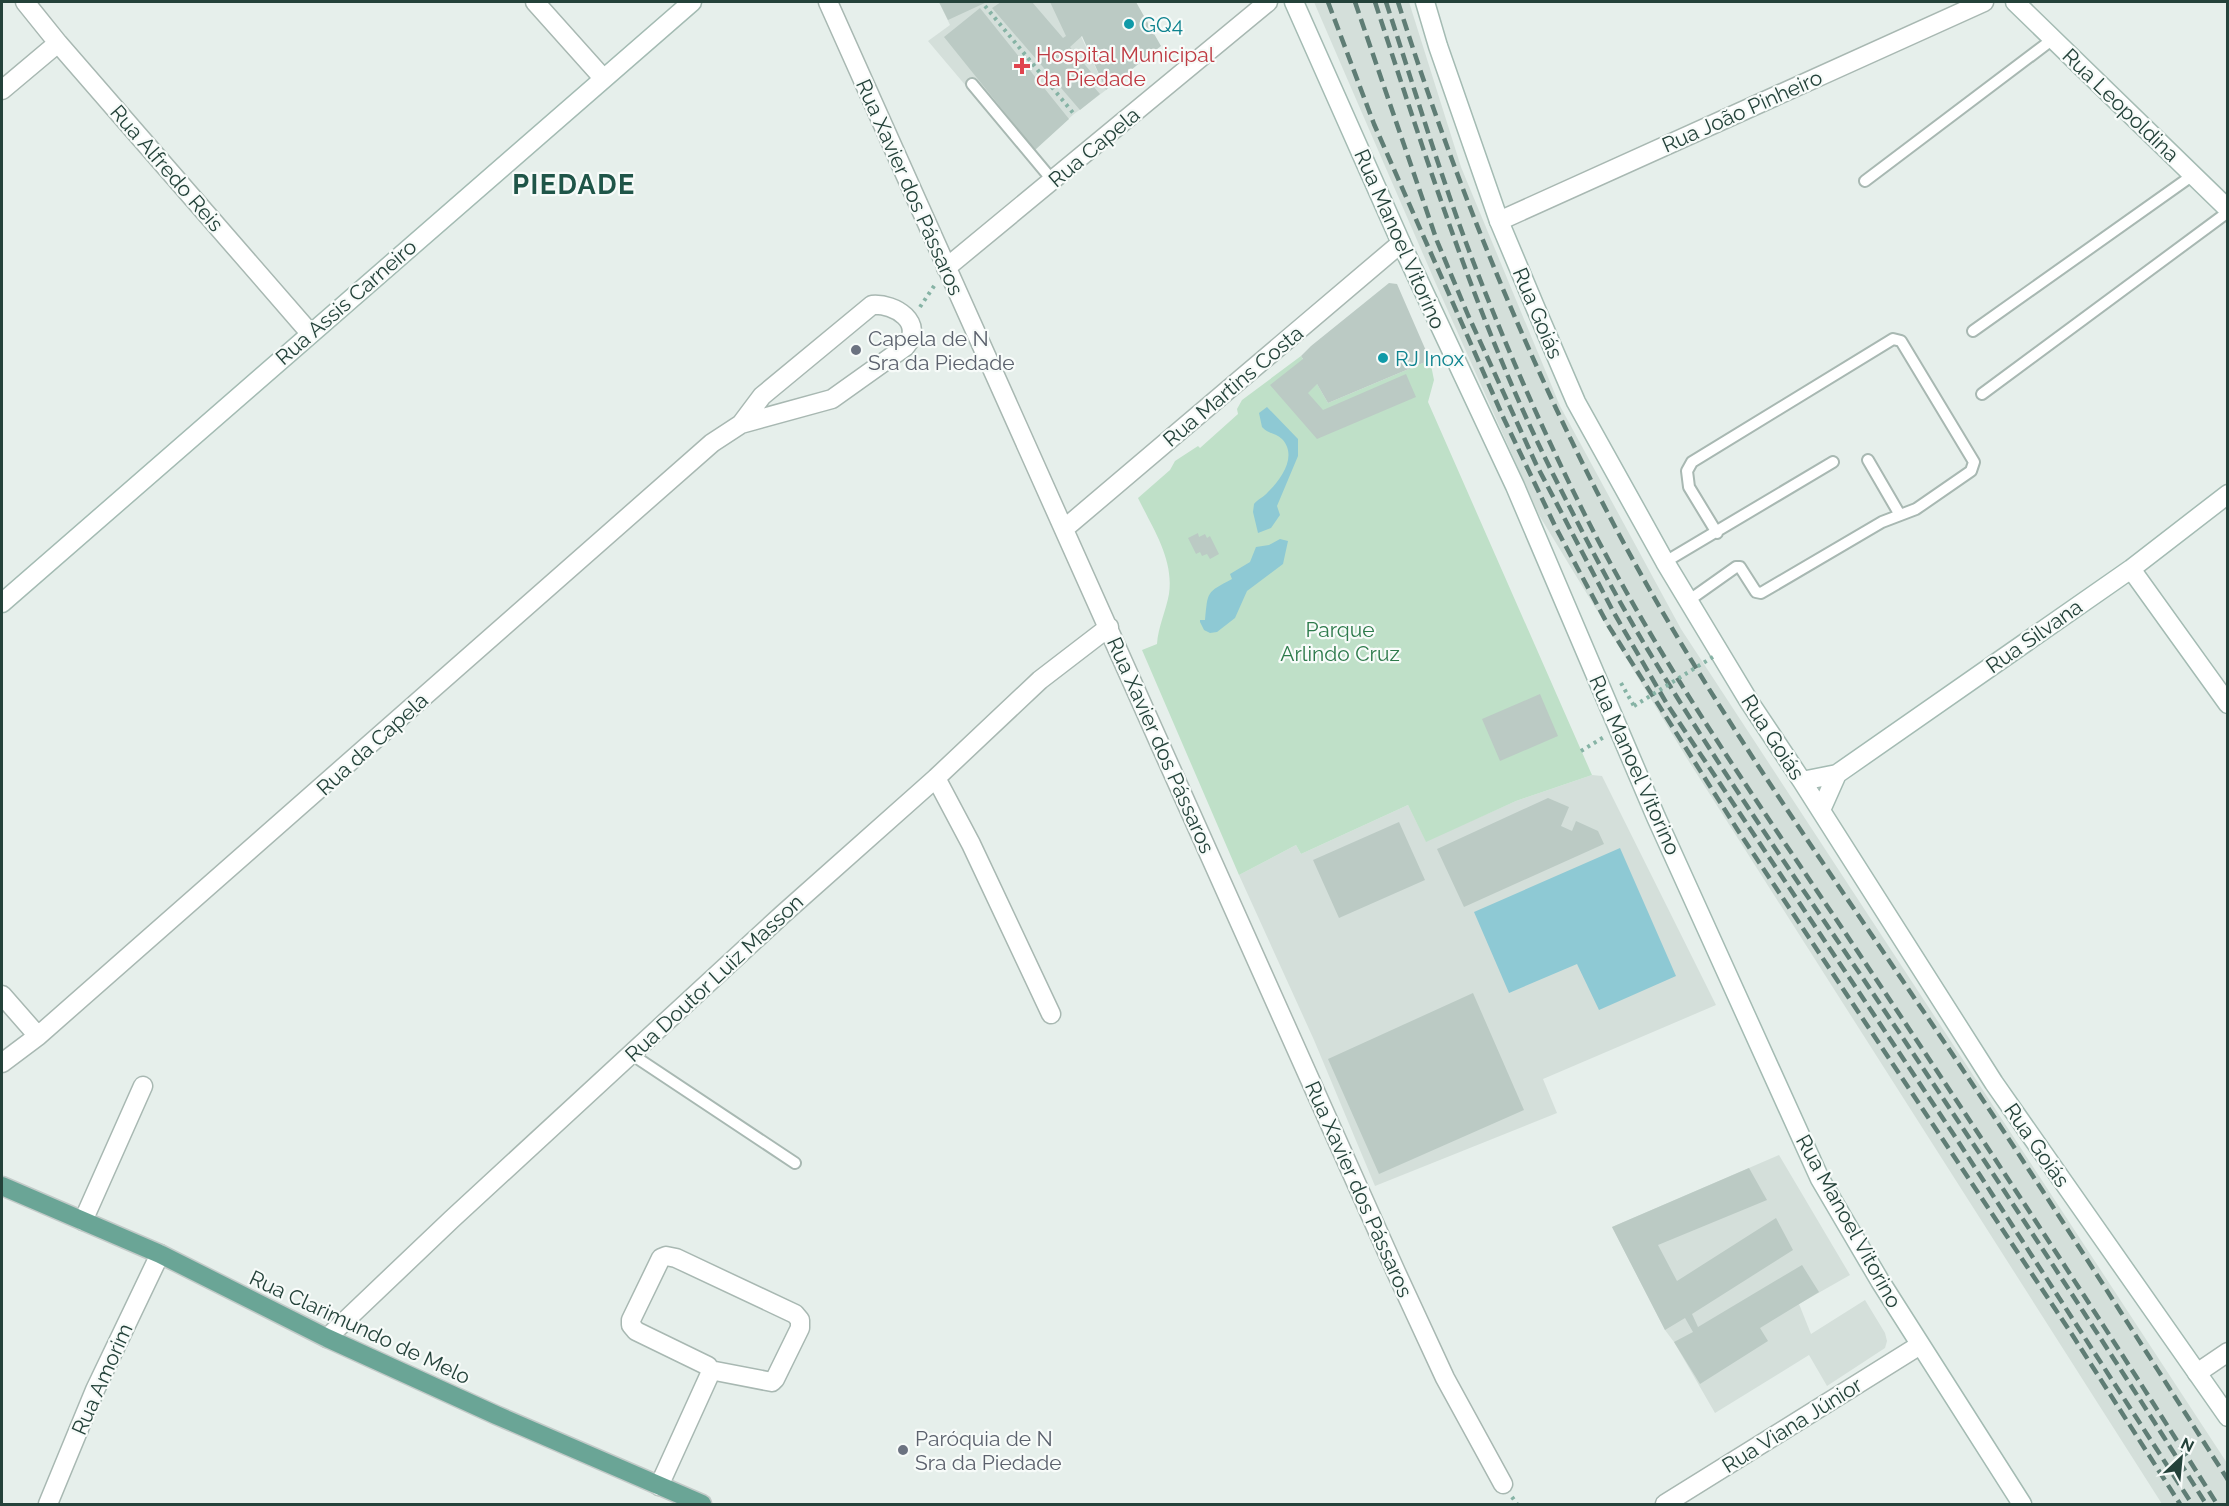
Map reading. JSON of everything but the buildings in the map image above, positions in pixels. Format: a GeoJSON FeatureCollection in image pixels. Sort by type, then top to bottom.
{"type":"FeatureCollection","features":[{"type":"Feature","properties":{"kind":"main road","name":"Rua Clarimundo de Melo"},"geometry":{"type":"LineString","coordinates":[[2,1186],[160,1254],[327,1338],[496,1415],[702,1504]]}},
{"type":"Feature","properties":{"kind":"street","name":"Rua Alfredo Reis"},"geometry":{"type":"LineString","coordinates":[[25,2],[310,333]]}},
{"type":"Feature","properties":{"kind":"street"},"geometry":{"type":"LineString","coordinates":[[535,2],[603,78]]}},
{"type":"Feature","properties":{"kind":"street","name":"Rua Assis Carneiro"},"geometry":{"type":"LineString","coordinates":[[2,603],[692,2]]}},
{"type":"Feature","properties":{"kind":"street","name":"Rua Xavier dos Pássaros"},"geometry":{"type":"LineString","coordinates":[[828,2],[1445,1378],[1503,1484]]}},
{"type":"Feature","properties":{"kind":"street","name":"Rua Capela"},"geometry":{"type":"LineString","coordinates":[[946,268],[1268,2]]}},
{"type":"Feature","properties":{"kind":"street","name":"Rua Manoel Vitorino"},"geometry":{"type":"LineString","coordinates":[[1294,2],[1401,243],[1515,486],[1760,1051],[1820,1179],[1920,1345],[2022,1504]]}},
{"type":"Feature","properties":{"kind":"street","name":"Rua Goiás"},"geometry":{"type":"LineString","coordinates":[[1425,2],[1499,221],[1576,402],[1665,562],[1750,703],[1821,810],[1994,1083],[2228,1416]]}},
{"type":"Feature","properties":{"kind":"street","name":"Rua João Pinheiro"},"geometry":{"type":"LineString","coordinates":[[1499,221],[1984,2]]}},
{"type":"Feature","properties":{"kind":"street","name":"Rua Leopoldina"},"geometry":{"type":"LineString","coordinates":[[2015,2],[2228,211]]}},
{"type":"Feature","properties":{"kind":"street"},"geometry":{"type":"LineString","coordinates":[[2,90],[58,43]]}},
{"type":"Feature","properties":{"kind":"street","name":"Rua Martins Costa"},"geometry":{"type":"LineString","coordinates":[[1065,529],[1401,243]]}},
{"type":"Feature","properties":{"kind":"street","name":"Rua da Capela"},"geometry":{"type":"LineString","coordinates":[[2,1063],[38,1036],[712,442],[741,424],[832,399],[905,347],[913,335],[910,323],[889,306],[872,305],[762,396],[741,424]]}},
{"type":"Feature","properties":{"kind":"street","name":"Rua Silvana"},"geometry":{"type":"LineString","coordinates":[[1802,781],[1837,774],[2130,569],[2228,494]]}},
{"type":"Feature","properties":{"kind":"street"},"geometry":{"type":"LineString","coordinates":[[2130,569],[2228,704]]}},
{"type":"Feature","properties":{"kind":"street","name":"Rua Doutor Luiz Masson"},"geometry":{"type":"LineString","coordinates":[[327,1338],[452,1219],[783,914],[936,778],[1040,680],[1109,627]]}},
{"type":"Feature","properties":{"kind":"street"},"geometry":{"type":"LineString","coordinates":[[1821,810],[1837,774]]}},
{"type":"Feature","properties":{"kind":"street"},"geometry":{"type":"LineString","coordinates":[[936,778],[971,844],[1051,1014]]}},
{"type":"Feature","properties":{"kind":"street"},"geometry":{"type":"LineString","coordinates":[[2,995],[38,1036]]}},
{"type":"Feature","properties":{"kind":"street"},"geometry":{"type":"LineString","coordinates":[[83,1221],[143,1086]]}},
{"type":"Feature","properties":{"kind":"street","name":"Rua Amorim"},"geometry":{"type":"LineString","coordinates":[[48,1504],[95,1390],[160,1254]]}},
{"type":"Feature","properties":{"kind":"street"},"geometry":{"type":"LineString","coordinates":[[659,1486],[710,1376],[708,1366],[636,1331],[631,1325],[631,1320],[662,1258],[666,1256],[676,1258],[795,1314],[800,1320],[800,1328],[772,1382],[710,1370]]}},
{"type":"Feature","properties":{"kind":"street","name":"Rua Viana Júnior"},"geometry":{"type":"LineString","coordinates":[[1665,1504],[1920,1345]]}},
{"type":"Feature","properties":{"kind":"street"},"geometry":{"type":"LineString","coordinates":[[2197,1373],[2228,1352]]}},
{"type":"Feature","properties":{"kind":"lane"},"geometry":{"type":"LineString","coordinates":[[1865,181],[2053,39]]}},
{"type":"Feature","properties":{"kind":"lane"},"geometry":{"type":"LineString","coordinates":[[972,84],[1053,181]]}},
{"type":"Feature","properties":{"kind":"lane"},"geometry":{"type":"LineString","coordinates":[[1973,331],[2193,175]]}},
{"type":"Feature","properties":{"kind":"lane"},"geometry":{"type":"LineString","coordinates":[[1982,394],[2228,211]]}},
{"type":"Feature","properties":{"kind":"lane"},"geometry":{"type":"LineString","coordinates":[[1688,601],[1736,567],[1740,567],[1756,592],[1761,593],[1882,522],[1916,509],[1971,471],[1974,462],[1901,341],[1893,339],[1692,462],[1687,471],[1689,487],[1716,533]]}},
{"type":"Feature","properties":{"kind":"lane"},"geometry":{"type":"LineString","coordinates":[[1868,460],[1899,515]]}},
{"type":"Feature","properties":{"kind":"lane"},"geometry":{"type":"LineString","coordinates":[[1665,562],[1833,462]]}},
{"type":"Feature","properties":{"kind":"lane"},"geometry":{"type":"LineString","coordinates":[[631,1054],[795,1163]]}},
{"type":"Feature","properties":{"kind":"path"},"geometry":{"type":"LineString","coordinates":[[986,6],[1074,114]]}},
{"type":"Feature","properties":{"kind":"path"},"geometry":{"type":"LineString","coordinates":[[910,323],[946,268]]}},
{"type":"Feature","properties":{"kind":"path"},"geometry":{"type":"LineString","coordinates":[[1634,706],[1716,655]]}},
{"type":"Feature","properties":{"kind":"path"},"geometry":{"type":"LineString","coordinates":[[1581,751],[1618,728]]}},
{"type":"Feature","properties":{"kind":"shaded area","name":"Hospital Municipal da Piedade"},"geometry":{"type":"Polygon","coordinates":[[[939,2],[1065,2],[1106,90],[1074,114],[1026,157],[928,41],[950,25],[939,2]]]}},
{"type":"Feature","properties":{"kind":"shaded area"},"geometry":{"type":"Polygon","coordinates":[[[1314,2],[1409,2],[1461,167],[1560,406],[1681,629],[2227,1463],[2227,1504],[2162,1504],[1688,760],[1539,515],[1314,2]]]}},
{"type":"Feature","properties":{"kind":"shaded area"},"geometry":{"type":"Polygon","coordinates":[[[1592,775],[1602,776],[1716,1005],[1543,1079],[1557,1113],[1375,1186],[1314,1040],[1239,875],[1296,845],[1301,854],[1408,805],[1426,841],[1516,801],[1592,775]]]}},
{"type":"Feature","properties":{"kind":"shaded area"},"geometry":{"type":"Polygon","coordinates":[[[1779,1155],[1850,1275],[1799,1304],[1811,1334],[1865,1300],[1885,1333],[1887,1341],[1885,1348],[1827,1386],[1809,1355],[1715,1413],[1665,1330],[1612,1227],[1779,1155]]]}},
{"type":"Feature","properties":{"kind":"green space","name":"Parque Arlindo Cruz"},"geometry":{"type":"Polygon","coordinates":[[[1301,356],[1328,403],[1430,360],[1434,380],[1428,402],[1592,775],[1516,801],[1426,842],[1408,805],[1301,854],[1296,845],[1239,875],[1142,650],[1157,644],[1170,581],[1161,544],[1138,498],[1170,470],[1175,461],[1198,446],[1200,448],[1238,414],[1237,409],[1242,400],[1301,356]]]}},
{"type":"Feature","properties":{"kind":"water"},"geometry":{"type":"Polygon","coordinates":[[[1267,407],[1298,439],[1298,456],[1277,506],[1280,515],[1271,528],[1258,533],[1253,512],[1254,504],[1278,481],[1288,460],[1287,446],[1282,439],[1262,427],[1259,413],[1267,407]]]}},
{"type":"Feature","properties":{"kind":"water"},"geometry":{"type":"Polygon","coordinates":[[[1280,539],[1288,541],[1283,564],[1247,591],[1235,618],[1217,632],[1210,633],[1204,630],[1200,620],[1205,620],[1208,598],[1213,590],[1232,579],[1230,574],[1250,562],[1256,547],[1269,545],[1280,539]]]}},
{"type":"Feature","properties":{"kind":"water"},"geometry":{"type":"Polygon","coordinates":[[[1620,848],[1676,976],[1599,1010],[1577,964],[1509,993],[1474,912],[1620,848]]]}},
{"type":"Feature","properties":{"kind":"railway"},"geometry":{"type":"LineString","coordinates":[[1328,2],[1374,124],[1504,419],[1556,528],[1608,625],[1737,829],[2073,1336],[2180,1504]]}},
{"type":"Feature","properties":{"kind":"railway"},"geometry":{"type":"LineString","coordinates":[[1355,2],[1437,241],[1468,315],[1536,464],[1614,613],[1667,704],[1954,1135],[2192,1504]]}},
{"type":"Feature","properties":{"kind":"railway"},"geometry":{"type":"LineString","coordinates":[[1375,2],[1455,240],[1500,357],[1552,472],[1612,588],[1727,776],[2035,1238],[2206,1504]]}},
{"type":"Feature","properties":{"kind":"railway"},"geometry":{"type":"LineString","coordinates":[[1386,2],[1446,187],[1494,315],[1552,446],[1613,569],[1714,736],[1994,1158],[2217,1504]]}},
{"type":"Feature","properties":{"kind":"railway"},"geometry":{"type":"LineString","coordinates":[[1398,2],[1440,127],[1487,251],[1568,433],[1632,558],[1669,623],[1748,750],[1995,1118],[2228,1480]]}},
{"type":"Feature","properties":{"kind":"place","name":"GQ4"},"geometry":{"type":"Point","coordinates":[1129,24]}},
{"type":"Feature","properties":{"kind":"place","name":"Hospital Municipal da Piedade"},"geometry":{"type":"Point","coordinates":[1022,66]}},
{"type":"Feature","properties":{"kind":"place","name":"Capela de N Sra da Piedade"},"geometry":{"type":"Point","coordinates":[856,350]}},
{"type":"Feature","properties":{"kind":"place","name":"RJ Inox"},"geometry":{"type":"Point","coordinates":[1383,358]}},
{"type":"Feature","properties":{"kind":"place","name":"Paróquia de N Sra da Piedade"},"geometry":{"type":"Point","coordinates":[903,1450]}},
{"type":"Feature","properties":{"kind":"district","name":"PIEDADE"},"geometry":{"type":"Point","coordinates":[574,184]}}]}
